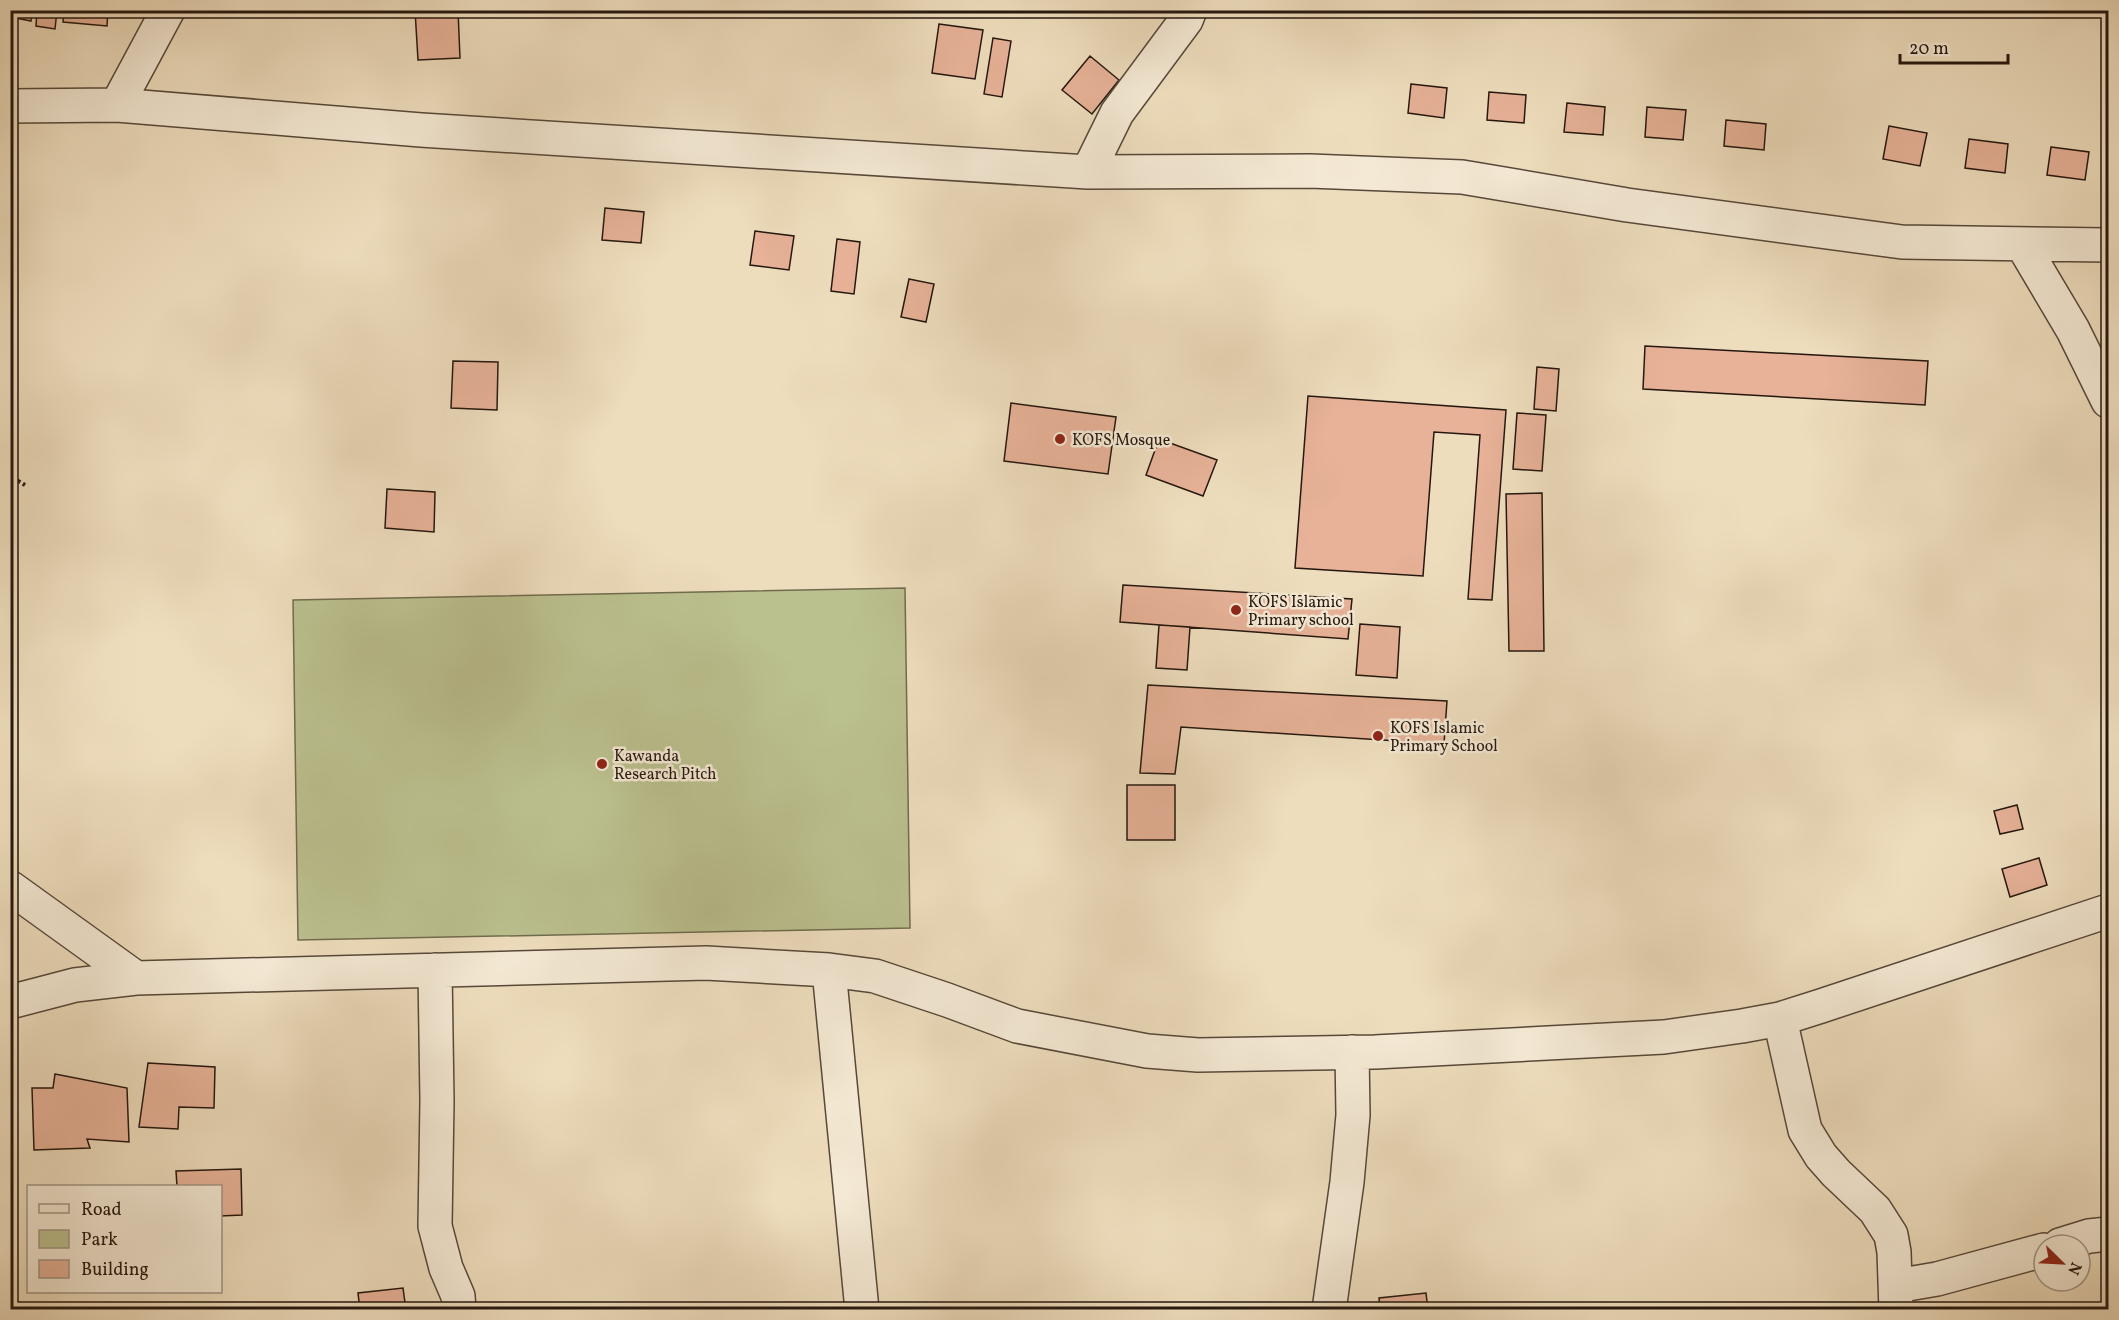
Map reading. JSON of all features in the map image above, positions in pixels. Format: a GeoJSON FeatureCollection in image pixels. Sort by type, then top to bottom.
{"type":"FeatureCollection","features":[{"type":"Feature","properties":{"kind":"street"},"geometry":{"type":"LineString","coordinates":[[117,105],[168,10]]}},
{"type":"Feature","properties":{"kind":"street"},"geometry":{"type":"LineString","coordinates":[[1088,172],[1117,113],[1197,14]]}},
{"type":"Feature","properties":{"kind":"street"},"geometry":{"type":"LineString","coordinates":[[10,106],[117,105],[421,130],[1088,172],[1310,171],[1462,177],[1627,205],[1902,242],[2109,245]]}},
{"type":"Feature","properties":{"kind":"street"},"geometry":{"type":"LineString","coordinates":[[2022,244],[2073,330],[2109,401]]}},
{"type":"Feature","properties":{"kind":"street"},"geometry":{"type":"LineString","coordinates":[[10,881],[10,895]]}},
{"type":"Feature","properties":{"kind":"street"},"geometry":{"type":"LineString","coordinates":[[11,888],[136,978]]}},
{"type":"Feature","properties":{"kind":"street"},"geometry":{"type":"LineString","coordinates":[[10,1002],[75,985],[136,978],[706,963],[829,970],[875,976],[1017,1026],[1147,1051],[1198,1055],[1352,1052],[1664,1037],[1780,1019],[2109,911]]}},
{"type":"Feature","properties":{"kind":"street"},"geometry":{"type":"LineString","coordinates":[[435,970],[437,1101],[435,1227],[446,1268],[458,1296],[459,1310]]}},
{"type":"Feature","properties":{"kind":"street"},"geometry":{"type":"LineString","coordinates":[[829,970],[862,1310]]}},
{"type":"Feature","properties":{"kind":"street"},"geometry":{"type":"LineString","coordinates":[[1780,1019],[1805,1130],[1821,1156],[1875,1210],[1891,1235],[1896,1298],[1937,1279],[2032,1253]]}},
{"type":"Feature","properties":{"kind":"street"},"geometry":{"type":"LineString","coordinates":[[1329,1310],[1347,1182],[1353,1115],[1352,1052]]}},
{"type":"Feature","properties":{"kind":"street"},"geometry":{"type":"LineString","coordinates":[[2092,1236],[2109,1234]]}},
{"type":"Feature","properties":{"kind":"path"},"geometry":{"type":"LineString","coordinates":[[10,476],[25,484]]}},
{"type":"Feature","properties":{"kind":"green space","name":"Kawanda Research Pitch"},"geometry":{"type":"Polygon","coordinates":[[[905,588],[910,928],[298,940],[293,600],[905,588]]]}},
{"type":"Feature","properties":{"kind":"building"},"geometry":{"type":"Polygon","coordinates":[[[10,10],[32,10],[31,21],[10,17],[10,10]]]}},
{"type":"Feature","properties":{"kind":"building"},"geometry":{"type":"Polygon","coordinates":[[[37,10],[57,10],[55,29],[36,26],[37,10]]]}},
{"type":"Feature","properties":{"kind":"building"},"geometry":{"type":"Polygon","coordinates":[[[64,10],[108,10],[107,26],[63,22],[64,10]]]}},
{"type":"Feature","properties":{"kind":"building"},"geometry":{"type":"Polygon","coordinates":[[[415,10],[458,10],[460,58],[418,60],[415,10]]]}},
{"type":"Feature","properties":{"kind":"building"},"geometry":{"type":"Polygon","coordinates":[[[939,24],[983,30],[975,79],[932,73],[939,24]]]}},
{"type":"Feature","properties":{"kind":"building"},"geometry":{"type":"Polygon","coordinates":[[[993,38],[1011,41],[1002,97],[984,94],[993,38]]]}},
{"type":"Feature","properties":{"kind":"building"},"geometry":{"type":"Polygon","coordinates":[[[1090,56],[1119,80],[1092,114],[1062,90],[1090,56]]]}},
{"type":"Feature","properties":{"kind":"building"},"geometry":{"type":"Polygon","coordinates":[[[1411,84],[1447,88],[1444,118],[1408,113],[1411,84]]]}},
{"type":"Feature","properties":{"kind":"building"},"geometry":{"type":"Polygon","coordinates":[[[1489,92],[1526,95],[1524,123],[1487,120],[1489,92]]]}},
{"type":"Feature","properties":{"kind":"building"},"geometry":{"type":"Polygon","coordinates":[[[1567,103],[1605,107],[1603,135],[1564,132],[1567,103]]]}},
{"type":"Feature","properties":{"kind":"building"},"geometry":{"type":"Polygon","coordinates":[[[1647,107],[1686,110],[1683,140],[1645,137],[1647,107]]]}},
{"type":"Feature","properties":{"kind":"building"},"geometry":{"type":"Polygon","coordinates":[[[1726,120],[1766,124],[1764,150],[1724,146],[1726,120]]]}},
{"type":"Feature","properties":{"kind":"building"},"geometry":{"type":"Polygon","coordinates":[[[1889,126],[1927,133],[1920,166],[1883,159],[1889,126]]]}},
{"type":"Feature","properties":{"kind":"building"},"geometry":{"type":"Polygon","coordinates":[[[1969,139],[2008,144],[2005,173],[1965,168],[1969,139]]]}},
{"type":"Feature","properties":{"kind":"building"},"geometry":{"type":"Polygon","coordinates":[[[2051,147],[2089,152],[2085,180],[2047,175],[2051,147]]]}},
{"type":"Feature","properties":{"kind":"building"},"geometry":{"type":"Polygon","coordinates":[[[605,208],[644,212],[641,243],[602,240],[605,208]]]}},
{"type":"Feature","properties":{"kind":"building"},"geometry":{"type":"Polygon","coordinates":[[[755,231],[794,236],[789,270],[750,265],[755,231]]]}},
{"type":"Feature","properties":{"kind":"building"},"geometry":{"type":"Polygon","coordinates":[[[837,239],[860,242],[854,294],[831,291],[837,239]]]}},
{"type":"Feature","properties":{"kind":"building"},"geometry":{"type":"Polygon","coordinates":[[[909,279],[934,284],[926,322],[901,317],[909,279]]]}},
{"type":"Feature","properties":{"kind":"building"},"geometry":{"type":"Polygon","coordinates":[[[1645,346],[1928,361],[1925,405],[1643,389],[1645,346]]]}},
{"type":"Feature","properties":{"kind":"building"},"geometry":{"type":"Polygon","coordinates":[[[453,361],[498,362],[497,410],[451,408],[453,361]]]}},
{"type":"Feature","properties":{"kind":"building"},"geometry":{"type":"Polygon","coordinates":[[[1537,367],[1559,369],[1556,411],[1534,409],[1537,367]]]}},
{"type":"Feature","properties":{"kind":"building"},"geometry":{"type":"Polygon","coordinates":[[[1308,396],[1506,410],[1492,600],[1468,599],[1480,435],[1434,432],[1423,576],[1295,568],[1308,396]]]}},
{"type":"Feature","properties":{"kind":"building","name":"KOFS Mosque"},"geometry":{"type":"Polygon","coordinates":[[[1011,403],[1116,417],[1108,474],[1004,461],[1011,403]]]}},
{"type":"Feature","properties":{"kind":"building"},"geometry":{"type":"Polygon","coordinates":[[[1517,413],[1546,415],[1542,471],[1513,469],[1517,413]]]}},
{"type":"Feature","properties":{"kind":"building"},"geometry":{"type":"Polygon","coordinates":[[[1159,439],[1217,460],[1203,496],[1146,475],[1159,439]]]}},
{"type":"Feature","properties":{"kind":"building"},"geometry":{"type":"Polygon","coordinates":[[[387,489],[435,492],[434,532],[385,528],[387,489]]]}},
{"type":"Feature","properties":{"kind":"building"},"geometry":{"type":"Polygon","coordinates":[[[1542,493],[1544,651],[1509,651],[1506,494],[1542,493]]]}},
{"type":"Feature","properties":{"kind":"building","name":"KOFS Islamic Primary school"},"geometry":{"type":"Polygon","coordinates":[[[1123,585],[1352,599],[1348,639],[1120,622],[1123,585]]]}},
{"type":"Feature","properties":{"kind":"building","name":"KOFS Islamic Primary School"},"geometry":{"type":"Polygon","coordinates":[[[1360,624],[1400,627],[1397,678],[1356,675],[1360,624]]]}},
{"type":"Feature","properties":{"kind":"building"},"geometry":{"type":"Polygon","coordinates":[[[1159,625],[1190,627],[1187,670],[1156,668],[1159,625]]]}},
{"type":"Feature","properties":{"kind":"building","name":"KOFS Islamic Primary School"},"geometry":{"type":"Polygon","coordinates":[[[1148,685],[1447,701],[1444,744],[1181,727],[1175,774],[1140,773],[1148,685]]]}},
{"type":"Feature","properties":{"kind":"building"},"geometry":{"type":"Polygon","coordinates":[[[1127,785],[1175,785],[1175,840],[1127,840],[1127,785]]]}},
{"type":"Feature","properties":{"kind":"building"},"geometry":{"type":"Polygon","coordinates":[[[2017,805],[2023,829],[2000,834],[1994,811],[2017,805]]]}},
{"type":"Feature","properties":{"kind":"building"},"geometry":{"type":"Polygon","coordinates":[[[2039,858],[2047,885],[2010,897],[2002,869],[2039,858]]]}},
{"type":"Feature","properties":{"kind":"building"},"geometry":{"type":"Polygon","coordinates":[[[148,1063],[215,1067],[214,1108],[179,1107],[178,1129],[139,1127],[148,1063]]]}},
{"type":"Feature","properties":{"kind":"building"},"geometry":{"type":"Polygon","coordinates":[[[55,1074],[127,1088],[129,1142],[87,1139],[90,1148],[34,1150],[32,1088],[53,1088],[55,1074]]]}},
{"type":"Feature","properties":{"kind":"building"},"geometry":{"type":"Polygon","coordinates":[[[241,1169],[242,1215],[222,1216],[222,1185],[177,1185],[176,1171],[241,1169]]]}},
{"type":"Feature","properties":{"kind":"building"},"geometry":{"type":"Polygon","coordinates":[[[403,1288],[406,1310],[360,1310],[358,1293],[403,1288]]]}},
{"type":"Feature","properties":{"kind":"building"},"geometry":{"type":"Polygon","coordinates":[[[1426,1293],[1428,1310],[1380,1310],[1379,1298],[1426,1293]]]}},
{"type":"Feature","properties":{"kind":"place","name":"KOFS Mosque"},"geometry":{"type":"Point","coordinates":[1060,439]}},
{"type":"Feature","properties":{"kind":"place","name":"KOFS Islamic Primary school"},"geometry":{"type":"Point","coordinates":[1236,610]}},
{"type":"Feature","properties":{"kind":"place","name":"KOFS Islamic Primary School"},"geometry":{"type":"Point","coordinates":[1378,736]}},
{"type":"Feature","properties":{"kind":"place","name":"Kawanda Research Pitch"},"geometry":{"type":"Point","coordinates":[602,764]}}]}
